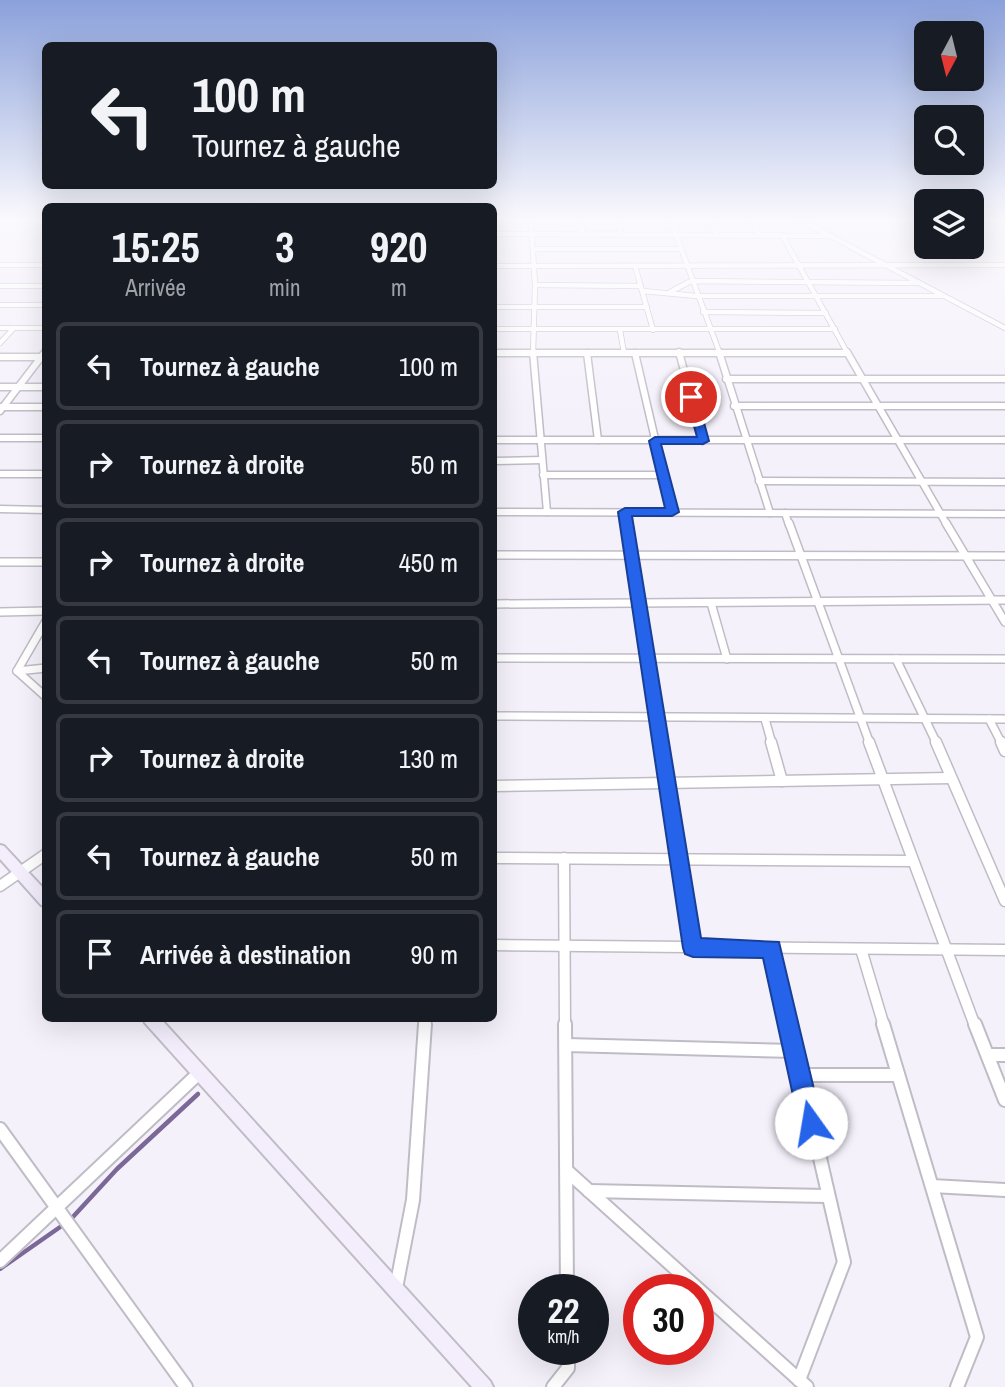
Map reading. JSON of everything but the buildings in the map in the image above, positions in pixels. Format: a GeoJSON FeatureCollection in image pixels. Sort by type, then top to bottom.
{"type":"FeatureCollection","features":[{"type":"Feature","properties":{"kind":"main road"},"geometry":{"type":"LineString","coordinates":[[0,850],[42,897]]}},
{"type":"Feature","properties":{"kind":"main road"},"geometry":{"type":"LineString","coordinates":[[154,1022],[484,1387]]}},
{"type":"Feature","properties":{"kind":"street"},"geometry":{"type":"LineString","coordinates":[[0,286],[42,286]]}},
{"type":"Feature","properties":{"kind":"street"},"geometry":{"type":"LineString","coordinates":[[535,286],[533,353],[547,512]]}},
{"type":"Feature","properties":{"kind":"street"},"geometry":{"type":"LineString","coordinates":[[554,286],[642,289],[696,296],[943,296]]}},
{"type":"Feature","properties":{"kind":"street"},"geometry":{"type":"LineString","coordinates":[[641,286],[653,330]]}},
{"type":"Feature","properties":{"kind":"street"},"geometry":{"type":"LineString","coordinates":[[670,292],[682,286]]}},
{"type":"Feature","properties":{"kind":"street"},"geometry":{"type":"LineString","coordinates":[[693,286],[719,352],[733,406],[770,513]]}},
{"type":"Feature","properties":{"kind":"street"},"geometry":{"type":"LineString","coordinates":[[809,286],[876,406],[1005,622]]}},
{"type":"Feature","properties":{"kind":"street"},"geometry":{"type":"LineString","coordinates":[[924,286],[1005,328]]}},
{"type":"Feature","properties":{"kind":"street"},"geometry":{"type":"LineString","coordinates":[[0,305],[42,305]]}},
{"type":"Feature","properties":{"kind":"street"},"geometry":{"type":"LineString","coordinates":[[497,307],[647,307]]}},
{"type":"Feature","properties":{"kind":"street"},"geometry":{"type":"LineString","coordinates":[[703,312],[826,313]]}},
{"type":"Feature","properties":{"kind":"street"},"geometry":{"type":"LineString","coordinates":[[0,328],[42,328]]}},
{"type":"Feature","properties":{"kind":"street"},"geometry":{"type":"LineString","coordinates":[[0,343],[14,328]]}},
{"type":"Feature","properties":{"kind":"street"},"geometry":{"type":"LineString","coordinates":[[497,329],[835,329]]}},
{"type":"Feature","properties":{"kind":"street"},"geometry":{"type":"LineString","coordinates":[[620,330],[624,352]]}},
{"type":"Feature","properties":{"kind":"street"},"geometry":{"type":"LineString","coordinates":[[635,352],[672,512]]}},
{"type":"Feature","properties":{"kind":"street"},"geometry":{"type":"LineString","coordinates":[[679,352],[703,441]]}},
{"type":"Feature","properties":{"kind":"street"},"geometry":{"type":"LineString","coordinates":[[497,353],[846,353]]}},
{"type":"Feature","properties":{"kind":"street"},"geometry":{"type":"LineString","coordinates":[[587,353],[598,440]]}},
{"type":"Feature","properties":{"kind":"street"},"geometry":{"type":"LineString","coordinates":[[0,357],[42,354]]}},
{"type":"Feature","properties":{"kind":"street"},"geometry":{"type":"LineString","coordinates":[[1,408],[42,355]]}},
{"type":"Feature","properties":{"kind":"street"},"geometry":{"type":"LineString","coordinates":[[726,379],[1005,379]]}},
{"type":"Feature","properties":{"kind":"street"},"geometry":{"type":"LineString","coordinates":[[0,387],[42,387]]}},
{"type":"Feature","properties":{"kind":"street"},"geometry":{"type":"LineString","coordinates":[[733,406],[1005,406]]}},
{"type":"Feature","properties":{"kind":"street"},"geometry":{"type":"LineString","coordinates":[[1,408],[42,407]]}},
{"type":"Feature","properties":{"kind":"street"},"geometry":{"type":"LineString","coordinates":[[0,438],[42,438]]}},
{"type":"Feature","properties":{"kind":"street"},"geometry":{"type":"LineString","coordinates":[[497,440],[1005,440]]}},
{"type":"Feature","properties":{"kind":"street"},"geometry":{"type":"LineString","coordinates":[[497,461],[542,460]]}},
{"type":"Feature","properties":{"kind":"street"},"geometry":{"type":"LineString","coordinates":[[0,474],[42,474]]}},
{"type":"Feature","properties":{"kind":"street"},"geometry":{"type":"LineString","coordinates":[[543,475],[662,475]]}},
{"type":"Feature","properties":{"kind":"street"},"geometry":{"type":"LineString","coordinates":[[759,481],[1005,482]]}},
{"type":"Feature","properties":{"kind":"street"},"geometry":{"type":"LineString","coordinates":[[0,509],[42,510]]}},
{"type":"Feature","properties":{"kind":"street"},"geometry":{"type":"LineString","coordinates":[[497,512],[1005,514]]}},
{"type":"Feature","properties":{"kind":"street"},"geometry":{"type":"LineString","coordinates":[[625,512],[693,948]]}},
{"type":"Feature","properties":{"kind":"street"},"geometry":{"type":"LineString","coordinates":[[785,513],[945,950],[1005,1100]]}},
{"type":"Feature","properties":{"kind":"street"},"geometry":{"type":"LineString","coordinates":[[497,555],[1005,556]]}},
{"type":"Feature","properties":{"kind":"street"},"geometry":{"type":"LineString","coordinates":[[0,562],[42,562]]}},
{"type":"Feature","properties":{"kind":"street"},"geometry":{"type":"LineString","coordinates":[[497,604],[640,605],[1005,600]]}},
{"type":"Feature","properties":{"kind":"street"},"geometry":{"type":"LineString","coordinates":[[711,603],[727,659]]}},
{"type":"Feature","properties":{"kind":"street"},"geometry":{"type":"LineString","coordinates":[[0,612],[42,611]]}},
{"type":"Feature","properties":{"kind":"street"},"geometry":{"type":"LineString","coordinates":[[17,671],[42,628]]}},
{"type":"Feature","properties":{"kind":"street"},"geometry":{"type":"LineString","coordinates":[[497,658],[1005,659]]}},
{"type":"Feature","properties":{"kind":"street"},"geometry":{"type":"LineString","coordinates":[[896,659],[926,720],[1005,901]]}},
{"type":"Feature","properties":{"kind":"street"},"geometry":{"type":"LineString","coordinates":[[17,671],[42,668]]}},
{"type":"Feature","properties":{"kind":"street"},"geometry":{"type":"LineString","coordinates":[[17,671],[42,693]]}},
{"type":"Feature","properties":{"kind":"street"},"geometry":{"type":"LineString","coordinates":[[497,716],[1005,719]]}},
{"type":"Feature","properties":{"kind":"street"},"geometry":{"type":"LineString","coordinates":[[765,719],[782,781]]}},
{"type":"Feature","properties":{"kind":"street"},"geometry":{"type":"LineString","coordinates":[[989,719],[1005,751]]}},
{"type":"Feature","properties":{"kind":"street"},"geometry":{"type":"LineString","coordinates":[[497,786],[951,778]]}},
{"type":"Feature","properties":{"kind":"street"},"geometry":{"type":"LineString","coordinates":[[0,886],[42,857]]}},
{"type":"Feature","properties":{"kind":"street"},"geometry":{"type":"LineString","coordinates":[[497,858],[912,861]]}},
{"type":"Feature","properties":{"kind":"street"},"geometry":{"type":"LineString","coordinates":[[564,858],[567,1274]]}},
{"type":"Feature","properties":{"kind":"street"},"geometry":{"type":"LineString","coordinates":[[497,945],[1005,950]]}},
{"type":"Feature","properties":{"kind":"street"},"geometry":{"type":"LineString","coordinates":[[567,1171],[803,1384],[844,1262],[772,948]]}},
{"type":"Feature","properties":{"kind":"street"},"geometry":{"type":"LineString","coordinates":[[861,949],[977,1337],[957,1387]]}},
{"type":"Feature","properties":{"kind":"street"},"geometry":{"type":"LineString","coordinates":[[397,1288],[413,1200],[422,1022]]}},
{"type":"Feature","properties":{"kind":"street"},"geometry":{"type":"LineString","coordinates":[[566,1045],[794,1051]]}},
{"type":"Feature","properties":{"kind":"street"},"geometry":{"type":"LineString","coordinates":[[989,1055],[1005,1055]]}},
{"type":"Feature","properties":{"kind":"street"},"geometry":{"type":"LineString","coordinates":[[0,1261],[199,1073]]}},
{"type":"Feature","properties":{"kind":"street"},"geometry":{"type":"LineString","coordinates":[[800,1075],[898,1074]]}},
{"type":"Feature","properties":{"kind":"street"},"geometry":{"type":"LineString","coordinates":[[0,1129],[186,1387]]}},
{"type":"Feature","properties":{"kind":"street"},"geometry":{"type":"LineString","coordinates":[[932,1186],[1005,1190]]}},
{"type":"Feature","properties":{"kind":"street"},"geometry":{"type":"LineString","coordinates":[[589,1191],[827,1196]]}},
{"type":"Feature","properties":{"kind":"street"},"geometry":{"type":"LineString","coordinates":[[553,1387],[568,1365]]}},
{"type":"Feature","properties":{"kind":"waterway"},"geometry":{"type":"LineString","coordinates":[[71,1219],[117,1169],[198,1094]]}},
{"type":"Feature","properties":{"kind":"waterway"},"geometry":{"type":"LineString","coordinates":[[0,1269],[63,1225]]}},
{"type":"Feature","properties":{"kind":"route"},"geometry":{"type":"LineString","coordinates":[[691,397],[703,441],[655,441],[672,512],[625,512],[693,948],[772,948],[811,1123]]}}]}
